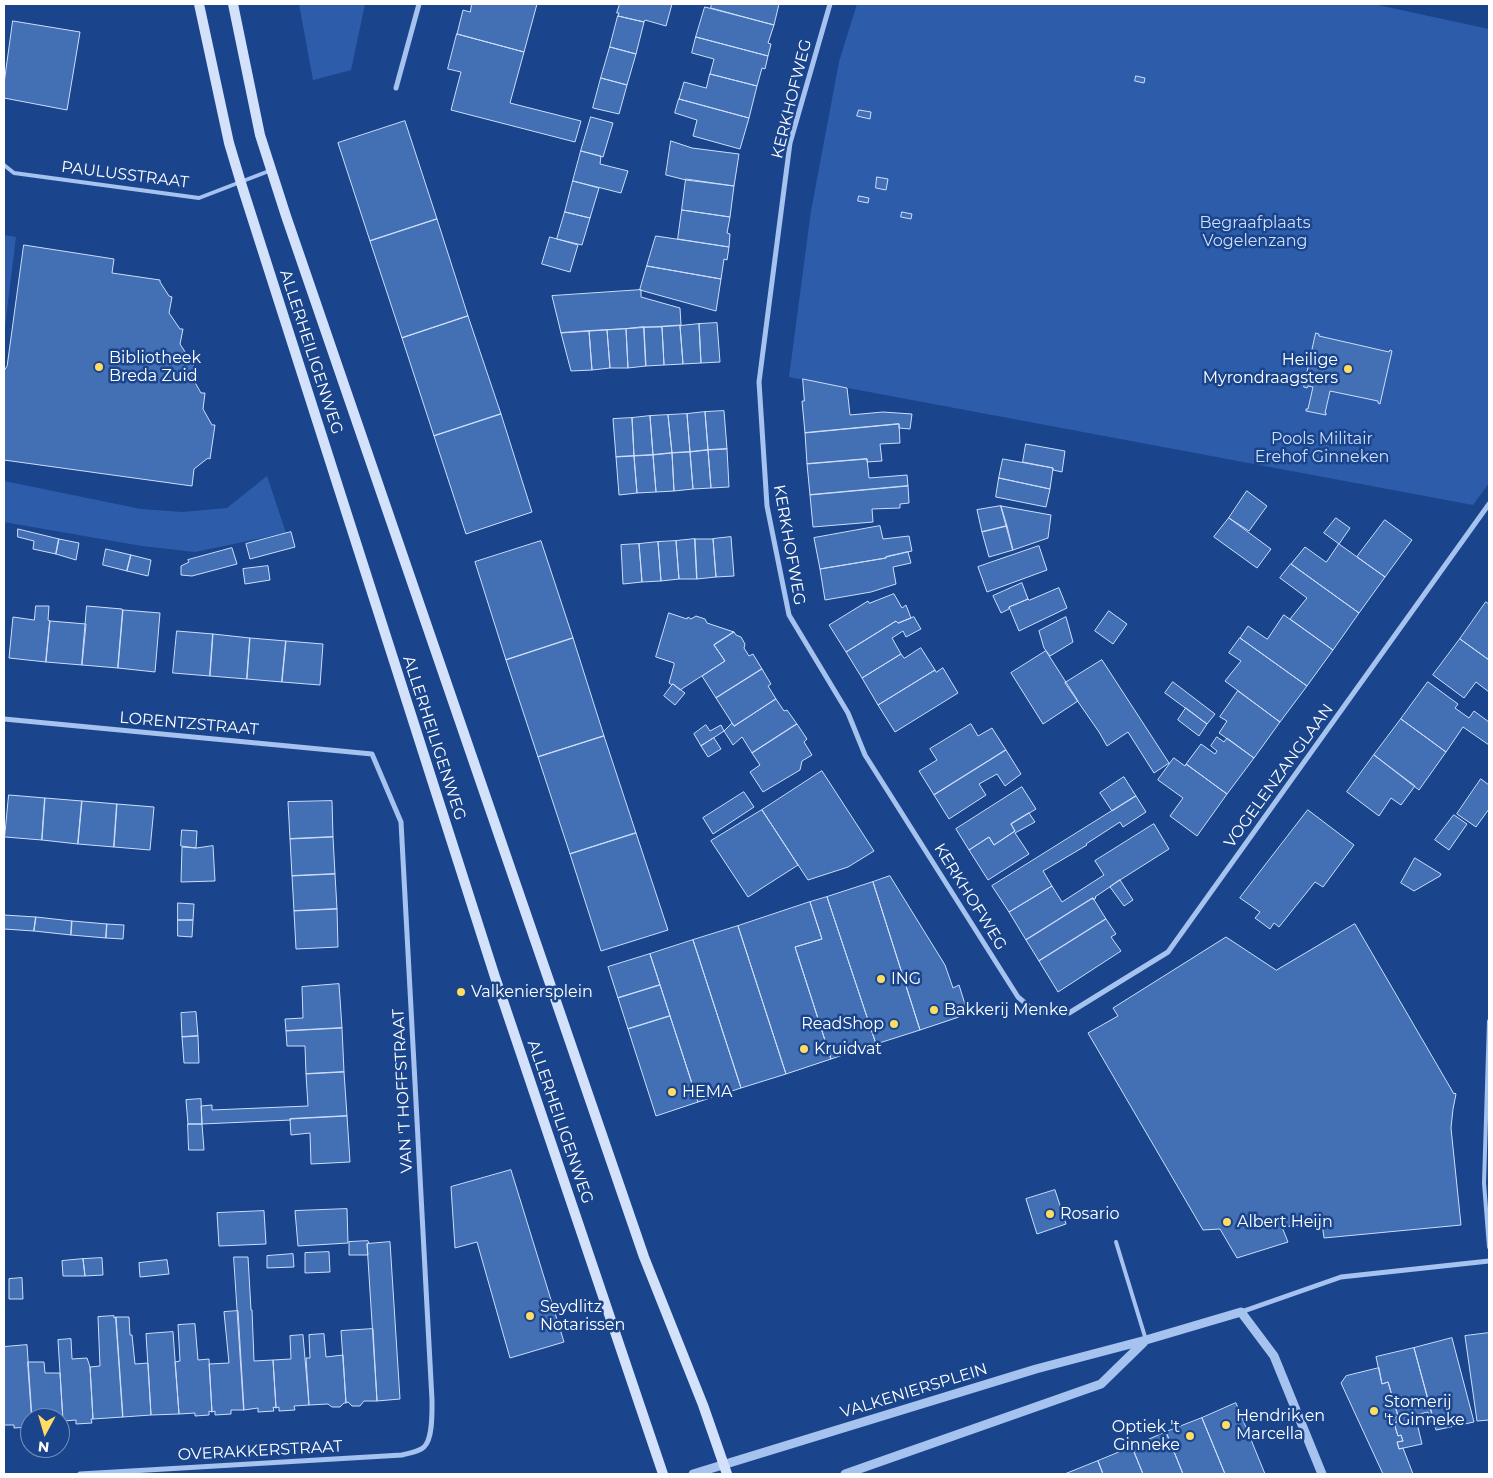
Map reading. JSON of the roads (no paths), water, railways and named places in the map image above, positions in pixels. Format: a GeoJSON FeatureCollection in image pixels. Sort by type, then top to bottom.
{"type":"FeatureCollection","features":[{"type":"Feature","properties":{"kind":"main road","name":"ALLERHEILIGENWEG"},"geometry":{"type":"LineString","coordinates":[[199,4],[229,144],[495,976],[663,1474]]}},
{"type":"Feature","properties":{"kind":"main road","name":"ALLERHEILIGENWEG"},"geometry":{"type":"LineString","coordinates":[[233,4],[260,135],[295,244],[644,1257],[703,1405],[725,1470]]}},
{"type":"Feature","properties":{"kind":"street"},"geometry":{"type":"LineString","coordinates":[[396,88],[419,4]]}},
{"type":"Feature","properties":{"kind":"street","name":"KERKHOFWEG"},"geometry":{"type":"LineString","coordinates":[[830,4],[790,143],[759,382],[767,506],[789,615],[848,713],[865,755],[1018,997],[1032,1009],[1049,1013]]}},
{"type":"Feature","properties":{"kind":"street","name":"VOGELENZANGLAAN"},"geometry":{"type":"LineString","coordinates":[[1049,1013],[1069,1013],[1168,952],[1489,504]]}},
{"type":"Feature","properties":{"kind":"street","name":"LORENTZSTRAAT"},"geometry":{"type":"LineString","coordinates":[[4,719],[372,754]]}},
{"type":"Feature","properties":{"kind":"street","name":"VAN 'T HOFFSTRAAT"},"geometry":{"type":"LineString","coordinates":[[372,754],[401,822],[432,1400],[431,1433]]}},
{"type":"Feature","properties":{"kind":"street"},"geometry":{"type":"LineString","coordinates":[[1322,1474],[1274,1356],[1241,1312],[1341,1277],[1489,1261]]}},
{"type":"Feature","properties":{"kind":"street","name":"VALKENIERSPLEIN"},"geometry":{"type":"LineString","coordinates":[[693,1474],[725,1470],[1036,1369],[1146,1340],[1241,1312]]}},
{"type":"Feature","properties":{"kind":"street","name":"VALKENIERSPLEIN"},"geometry":{"type":"LineString","coordinates":[[845,1474],[1101,1384],[1146,1340]]}},
{"type":"Feature","properties":{"kind":"street","name":"OVERAKKERSTRAAT"},"geometry":{"type":"LineString","coordinates":[[80,1474],[402,1455],[426,1446],[431,1433]]}},
{"type":"Feature","properties":{"kind":"lane","name":"PAULUSSTRAAT"},"geometry":{"type":"LineString","coordinates":[[4,165],[14,174],[199,198],[272,170]]}},
{"type":"Feature","properties":{"kind":"lane"},"geometry":{"type":"LineString","coordinates":[[1489,1022],[1484,1183],[1489,1247]]}},
{"type":"Feature","properties":{"kind":"lane"},"geometry":{"type":"LineString","coordinates":[[1116,1242],[1146,1340]]}},
{"type":"Feature","properties":{"kind":"place","name":"Bibliotheek Breda Zuid"},"geometry":{"type":"Point","coordinates":[99,367]}},
{"type":"Feature","properties":{"kind":"place","name":"Heilige Myrondraagsters"},"geometry":{"type":"Point","coordinates":[1348,369]}},
{"type":"Feature","properties":{"kind":"place","name":"ING"},"geometry":{"type":"Point","coordinates":[881,979]}},
{"type":"Feature","properties":{"kind":"place","name":"Valkeniersplein"},"geometry":{"type":"Point","coordinates":[461,992]}},
{"type":"Feature","properties":{"kind":"place","name":"Bakkerij Menke"},"geometry":{"type":"Point","coordinates":[934,1010]}},
{"type":"Feature","properties":{"kind":"place","name":"ReadShop"},"geometry":{"type":"Point","coordinates":[894,1024]}},
{"type":"Feature","properties":{"kind":"place","name":"Kruidvat"},"geometry":{"type":"Point","coordinates":[804,1049]}},
{"type":"Feature","properties":{"kind":"place","name":"HEMA"},"geometry":{"type":"Point","coordinates":[672,1092]}},
{"type":"Feature","properties":{"kind":"place","name":"Rosario"},"geometry":{"type":"Point","coordinates":[1050,1214]}},
{"type":"Feature","properties":{"kind":"place","name":"Albert Heijn"},"geometry":{"type":"Point","coordinates":[1227,1222]}},
{"type":"Feature","properties":{"kind":"place","name":"Seydlitz Notarissen"},"geometry":{"type":"Point","coordinates":[530,1316]}},
{"type":"Feature","properties":{"kind":"place","name":"Stomerij 't Ginneke"},"geometry":{"type":"Point","coordinates":[1374,1411]}},
{"type":"Feature","properties":{"kind":"place","name":"Hendrik en Marcella"},"geometry":{"type":"Point","coordinates":[1226,1425]}},
{"type":"Feature","properties":{"kind":"place","name":"Optiek 't Ginneke"},"geometry":{"type":"Point","coordinates":[1190,1436]}},
{"type":"Feature","properties":{"kind":"park label","name":"Begraafplaats Vogelenzang"},"geometry":{"type":"Point","coordinates":[1255,232]}},
{"type":"Feature","properties":{"kind":"park label","name":"Pools Militair Erehof Ginneken"},"geometry":{"type":"Point","coordinates":[1322,448]}}]}
